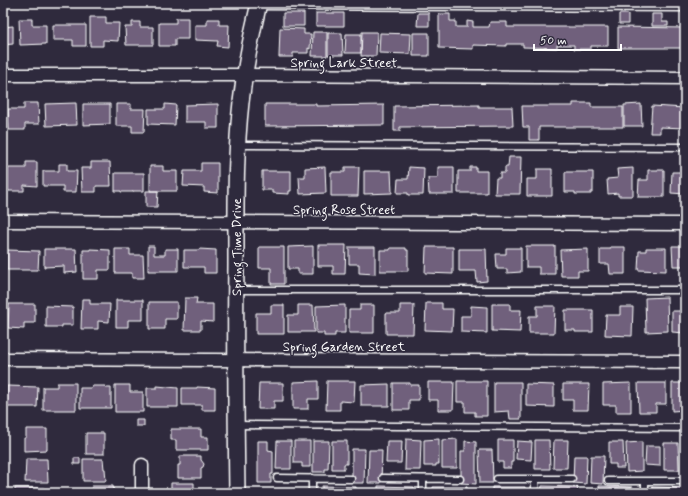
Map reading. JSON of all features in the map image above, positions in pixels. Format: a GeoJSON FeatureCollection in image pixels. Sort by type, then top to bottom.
{"type":"FeatureCollection","features":[{"type":"Feature","properties":{"kind":"street","name":"Spring Time Drive"},"geometry":{"type":"LineString","coordinates":[[237,493],[236,222],[238,145],[244,75],[258,5]]}},
{"type":"Feature","properties":{"kind":"street","name":"Spring Lark Street"},"geometry":{"type":"LineString","coordinates":[[3,75],[685,78]]}},
{"type":"Feature","properties":{"kind":"street","name":"Spring Rose Street"},"geometry":{"type":"LineString","coordinates":[[3,221],[685,224]]}},
{"type":"Feature","properties":{"kind":"street","name":"Spring Garden Street"},"geometry":{"type":"LineString","coordinates":[[3,358],[685,362]]}},
{"type":"Feature","properties":{"kind":"street"},"geometry":{"type":"LineString","coordinates":[[142,465],[142,493]]}},
{"type":"Feature","properties":{"kind":"lane"},"geometry":{"type":"LineString","coordinates":[[258,5],[685,8]]}},
{"type":"Feature","properties":{"kind":"lane"},"geometry":{"type":"LineString","coordinates":[[238,145],[685,146]]}},
{"type":"Feature","properties":{"kind":"lane"},"geometry":{"type":"LineString","coordinates":[[236,290],[685,290]]}},
{"type":"Feature","properties":{"kind":"lane"},"geometry":{"type":"LineString","coordinates":[[236,425],[685,428]]}},
{"type":"Feature","properties":{"kind":"lane"},"geometry":{"type":"LineString","coordinates":[[277,478],[351,479]]}},
{"type":"Feature","properties":{"kind":"lane"},"geometry":{"type":"LineString","coordinates":[[312,478],[312,493]]}},
{"type":"Feature","properties":{"kind":"lane"},"geometry":{"type":"LineString","coordinates":[[383,478],[460,479]]}},
{"type":"Feature","properties":{"kind":"lane"},"geometry":{"type":"LineString","coordinates":[[423,479],[423,493]]}},
{"type":"Feature","properties":{"kind":"lane"},"geometry":{"type":"LineString","coordinates":[[497,479],[572,479]]}},
{"type":"Feature","properties":{"kind":"lane"},"geometry":{"type":"LineString","coordinates":[[535,479],[535,493]]}},
{"type":"Feature","properties":{"kind":"lane"},"geometry":{"type":"LineString","coordinates":[[608,481],[683,481]]}},
{"type":"Feature","properties":{"kind":"lane"},"geometry":{"type":"LineString","coordinates":[[645,481],[645,493]]}},
{"type":"Feature","properties":{"kind":"building"},"geometry":{"type":"Polygon","coordinates":[[[283,13],[304,13],[304,26],[283,26],[283,13]]]}},
{"type":"Feature","properties":{"kind":"building"},"geometry":{"type":"Polygon","coordinates":[[[316,13],[344,13],[344,26],[316,26],[316,13]]]}},
{"type":"Feature","properties":{"kind":"building"},"geometry":{"type":"Polygon","coordinates":[[[418,13],[429,13],[429,26],[417,26],[418,13]]]}},
{"type":"Feature","properties":{"kind":"building"},"geometry":{"type":"Polygon","coordinates":[[[439,14],[450,14],[450,21],[456,21],[456,27],[467,27],[467,21],[473,22],[473,27],[489,27],[490,22],[507,22],[507,27],[608,27],[608,46],[591,46],[591,49],[574,49],[574,45],[557,45],[557,48],[523,47],[523,44],[506,44],[506,46],[473,45],[473,49],[439,48],[439,14]]]}},
{"type":"Feature","properties":{"kind":"building"},"geometry":{"type":"Polygon","coordinates":[[[619,14],[628,14],[628,24],[619,24],[619,14]]]}},
{"type":"Feature","properties":{"kind":"building"},"geometry":{"type":"Polygon","coordinates":[[[652,14],[662,14],[662,22],[668,22],[668,26],[652,26],[652,14]]]}},
{"type":"Feature","properties":{"kind":"building"},"geometry":{"type":"Polygon","coordinates":[[[90,17],[106,17],[106,23],[119,23],[118,41],[103,40],[103,46],[90,46],[90,17]]]}},
{"type":"Feature","properties":{"kind":"building"},"geometry":{"type":"Polygon","coordinates":[[[176,18],[188,18],[188,39],[175,39],[175,46],[159,46],[159,23],[176,23],[176,18]]]}},
{"type":"Feature","properties":{"kind":"building"},"geometry":{"type":"Polygon","coordinates":[[[19,19],[32,19],[32,25],[46,25],[46,44],[20,45],[19,19]]]}},
{"type":"Feature","properties":{"kind":"building"},"geometry":{"type":"Polygon","coordinates":[[[207,19],[219,19],[219,25],[229,25],[228,47],[217,46],[218,41],[195,40],[195,25],[207,25],[207,19]]]}},
{"type":"Feature","properties":{"kind":"building"},"geometry":{"type":"Polygon","coordinates":[[[132,22],[140,22],[140,27],[153,27],[153,45],[126,45],[125,27],[132,27],[132,22]]]}},
{"type":"Feature","properties":{"kind":"building"},"geometry":{"type":"Polygon","coordinates":[[[53,25],[86,25],[86,46],[73,46],[73,40],[53,40],[53,25]]]}},
{"type":"Feature","properties":{"kind":"building"},"geometry":{"type":"Polygon","coordinates":[[[13,26],[13,44],[3,45],[3,27],[13,26]]]}},
{"type":"Feature","properties":{"kind":"building"},"geometry":{"type":"Polygon","coordinates":[[[618,27],[685,28],[685,48],[618,48],[618,27]]]}},
{"type":"Feature","properties":{"kind":"building"},"geometry":{"type":"Polygon","coordinates":[[[280,28],[304,29],[304,34],[311,34],[310,49],[308,48],[308,53],[293,53],[293,57],[279,57],[280,28]]]}},
{"type":"Feature","properties":{"kind":"building"},"geometry":{"type":"Polygon","coordinates":[[[313,32],[327,32],[327,56],[312,56],[313,32]]]}},
{"type":"Feature","properties":{"kind":"building"},"geometry":{"type":"Polygon","coordinates":[[[362,32],[377,32],[376,56],[361,56],[362,32]]]}},
{"type":"Feature","properties":{"kind":"building"},"geometry":{"type":"Polygon","coordinates":[[[328,33],[342,33],[343,55],[328,55],[328,33]]]}},
{"type":"Feature","properties":{"kind":"building"},"geometry":{"type":"Polygon","coordinates":[[[380,33],[411,34],[410,54],[379,53],[380,33]]]}},
{"type":"Feature","properties":{"kind":"building"},"geometry":{"type":"Polygon","coordinates":[[[413,33],[429,33],[429,56],[413,56],[413,33]]]}},
{"type":"Feature","properties":{"kind":"building"},"geometry":{"type":"Polygon","coordinates":[[[346,34],[361,34],[361,53],[345,53],[346,34]]]}},
{"type":"Feature","properties":{"kind":"building"},"geometry":{"type":"Polygon","coordinates":[[[24,103],[38,103],[39,124],[25,124],[25,130],[9,130],[8,109],[24,109],[24,103]]]}},
{"type":"Feature","properties":{"kind":"building"},"geometry":{"type":"Polygon","coordinates":[[[76,103],[77,125],[46,126],[45,104],[76,103]]]}},
{"type":"Feature","properties":{"kind":"building"},"geometry":{"type":"Polygon","coordinates":[[[573,103],[591,103],[591,107],[623,107],[623,127],[539,127],[539,140],[529,140],[529,127],[523,127],[522,106],[573,106],[573,103]]]}},
{"type":"Feature","properties":{"kind":"building"},"geometry":{"type":"Polygon","coordinates":[[[83,104],[110,104],[110,124],[83,125],[83,104]]]}},
{"type":"Feature","properties":{"kind":"building"},"geometry":{"type":"Polygon","coordinates":[[[116,104],[131,104],[131,109],[145,109],[144,132],[132,132],[132,126],[116,126],[116,104]]]}},
{"type":"Feature","properties":{"kind":"building"},"geometry":{"type":"Polygon","coordinates":[[[165,104],[176,105],[175,125],[148,124],[148,109],[165,109],[165,104]]]}},
{"type":"Feature","properties":{"kind":"building"},"geometry":{"type":"Polygon","coordinates":[[[218,104],[218,128],[206,128],[206,122],[185,122],[185,105],[218,104]]]}},
{"type":"Feature","properties":{"kind":"building"},"geometry":{"type":"Polygon","coordinates":[[[265,104],[316,104],[316,106],[384,105],[384,125],[265,126],[265,104]]]}},
{"type":"Feature","properties":{"kind":"building"},"geometry":{"type":"Polygon","coordinates":[[[641,104],[642,126],[624,126],[624,105],[641,104]]]}},
{"type":"Feature","properties":{"kind":"building"},"geometry":{"type":"Polygon","coordinates":[[[479,105],[479,107],[512,107],[513,126],[400,127],[400,131],[394,131],[394,106],[479,105]]]}},
{"type":"Feature","properties":{"kind":"building"},"geometry":{"type":"Polygon","coordinates":[[[652,106],[685,108],[685,128],[660,127],[660,133],[650,133],[652,106]]]}},
{"type":"Feature","properties":{"kind":"building"},"geometry":{"type":"Polygon","coordinates":[[[509,157],[521,157],[520,194],[495,194],[496,178],[500,178],[500,173],[505,173],[505,167],[508,167],[509,157]]]}},
{"type":"Feature","properties":{"kind":"building"},"geometry":{"type":"Polygon","coordinates":[[[26,162],[37,162],[37,186],[24,185],[24,191],[8,191],[8,168],[26,168],[26,162]]]}},
{"type":"Feature","properties":{"kind":"building"},"geometry":{"type":"Polygon","coordinates":[[[91,162],[110,162],[111,186],[96,186],[96,192],[82,192],[81,168],[91,168],[91,162]]]}},
{"type":"Feature","properties":{"kind":"building"},"geometry":{"type":"Polygon","coordinates":[[[201,163],[218,163],[218,193],[204,192],[204,187],[183,186],[184,171],[201,171],[201,163]]]}},
{"type":"Feature","properties":{"kind":"building"},"geometry":{"type":"Polygon","coordinates":[[[59,164],[67,164],[67,171],[77,171],[76,192],[63,192],[63,186],[43,186],[43,171],[59,171],[59,164]]]}},
{"type":"Feature","properties":{"kind":"building"},"geometry":{"type":"Polygon","coordinates":[[[682,165],[685,165],[685,194],[671,193],[672,172],[682,172],[682,165]]]}},
{"type":"Feature","properties":{"kind":"building"},"geometry":{"type":"Polygon","coordinates":[[[150,166],[163,166],[163,171],[177,171],[177,191],[150,191],[150,166]]]}},
{"type":"Feature","properties":{"kind":"building"},"geometry":{"type":"Polygon","coordinates":[[[325,167],[326,193],[300,194],[299,177],[305,177],[305,168],[325,167]]]}},
{"type":"Feature","properties":{"kind":"building"},"geometry":{"type":"Polygon","coordinates":[[[345,167],[359,167],[358,196],[331,196],[331,172],[345,172],[345,167]]]}},
{"type":"Feature","properties":{"kind":"building"},"geometry":{"type":"Polygon","coordinates":[[[409,167],[424,168],[423,195],[397,193],[398,179],[408,179],[409,167]]]}},
{"type":"Feature","properties":{"kind":"building"},"geometry":{"type":"Polygon","coordinates":[[[438,167],[454,167],[454,194],[429,194],[428,178],[438,178],[438,167]]]}},
{"type":"Feature","properties":{"kind":"building"},"geometry":{"type":"Polygon","coordinates":[[[470,167],[476,167],[476,171],[487,171],[487,193],[458,193],[458,171],[470,171],[470,167]]]}},
{"type":"Feature","properties":{"kind":"building"},"geometry":{"type":"Polygon","coordinates":[[[633,168],[633,196],[618,196],[618,193],[608,194],[607,179],[618,178],[617,169],[633,168]]]}},
{"type":"Feature","properties":{"kind":"building"},"geometry":{"type":"Polygon","coordinates":[[[537,169],[552,169],[552,196],[527,196],[527,179],[537,179],[537,169]]]}},
{"type":"Feature","properties":{"kind":"building"},"geometry":{"type":"Polygon","coordinates":[[[648,170],[664,170],[664,197],[638,197],[639,180],[648,180],[648,170]]]}},
{"type":"Feature","properties":{"kind":"building"},"geometry":{"type":"Polygon","coordinates":[[[262,171],[291,171],[291,191],[289,191],[289,194],[272,193],[272,190],[262,190],[262,171]]]}},
{"type":"Feature","properties":{"kind":"building"},"geometry":{"type":"Polygon","coordinates":[[[364,171],[391,171],[392,193],[364,194],[364,171]]]}},
{"type":"Feature","properties":{"kind":"building"},"geometry":{"type":"Polygon","coordinates":[[[565,172],[593,172],[593,192],[591,192],[591,194],[575,194],[575,192],[565,192],[565,172]]]}},
{"type":"Feature","properties":{"kind":"building"},"geometry":{"type":"Polygon","coordinates":[[[115,173],[144,173],[144,191],[115,191],[115,173]]]}},
{"type":"Feature","properties":{"kind":"building"},"geometry":{"type":"Polygon","coordinates":[[[146,191],[158,191],[157,207],[146,207],[146,191]]]}},
{"type":"Feature","properties":{"kind":"building"},"geometry":{"type":"Polygon","coordinates":[[[318,245],[346,245],[345,274],[333,274],[333,266],[318,266],[318,245]]]}},
{"type":"Feature","properties":{"kind":"building"},"geometry":{"type":"Polygon","coordinates":[[[148,246],[154,246],[154,255],[165,255],[165,249],[178,249],[178,271],[148,271],[148,246]]]}},
{"type":"Feature","properties":{"kind":"building"},"geometry":{"type":"Polygon","coordinates":[[[313,246],[313,274],[298,274],[298,269],[288,269],[288,247],[313,246]]]}},
{"type":"Feature","properties":{"kind":"building"},"geometry":{"type":"Polygon","coordinates":[[[526,246],[555,246],[555,274],[539,274],[539,267],[526,267],[526,246]]]}},
{"type":"Feature","properties":{"kind":"building"},"geometry":{"type":"Polygon","coordinates":[[[672,246],[685,246],[685,266],[673,266],[672,246]]]}},
{"type":"Feature","properties":{"kind":"building"},"geometry":{"type":"Polygon","coordinates":[[[259,247],[284,247],[284,284],[271,284],[271,268],[259,268],[259,247]]]}},
{"type":"Feature","properties":{"kind":"building"},"geometry":{"type":"Polygon","coordinates":[[[349,247],[375,247],[375,274],[359,273],[359,264],[349,264],[349,247]]]}},
{"type":"Feature","properties":{"kind":"building"},"geometry":{"type":"Polygon","coordinates":[[[426,247],[453,247],[453,274],[425,273],[426,247]]]}},
{"type":"Feature","properties":{"kind":"building"},"geometry":{"type":"Polygon","coordinates":[[[610,247],[625,247],[625,274],[610,274],[609,264],[600,264],[600,249],[610,249],[610,247]]]}},
{"type":"Feature","properties":{"kind":"building"},"geometry":{"type":"Polygon","coordinates":[[[390,248],[406,248],[406,250],[408,250],[408,271],[380,271],[380,250],[390,250],[390,248]]]}},
{"type":"Feature","properties":{"kind":"building"},"geometry":{"type":"Polygon","coordinates":[[[506,248],[521,248],[521,272],[507,273],[507,269],[497,269],[496,254],[506,254],[506,248]]]}},
{"type":"Feature","properties":{"kind":"building"},"geometry":{"type":"Polygon","coordinates":[[[646,248],[666,248],[666,271],[638,270],[639,251],[646,251],[646,248]]]}},
{"type":"Feature","properties":{"kind":"building"},"geometry":{"type":"Polygon","coordinates":[[[44,249],[76,249],[77,272],[64,273],[64,266],[44,267],[44,249]]]}},
{"type":"Feature","properties":{"kind":"building"},"geometry":{"type":"Polygon","coordinates":[[[115,249],[130,249],[130,255],[143,255],[144,278],[132,278],[132,273],[115,273],[115,249]]]}},
{"type":"Feature","properties":{"kind":"building"},"geometry":{"type":"Polygon","coordinates":[[[459,249],[486,249],[487,281],[477,282],[476,271],[459,271],[459,249]]]}},
{"type":"Feature","properties":{"kind":"building"},"geometry":{"type":"Polygon","coordinates":[[[588,249],[588,271],[578,271],[578,276],[561,276],[560,250],[588,249]]]}},
{"type":"Feature","properties":{"kind":"building"},"geometry":{"type":"Polygon","coordinates":[[[7,250],[39,251],[38,270],[7,270],[7,250]]]}},
{"type":"Feature","properties":{"kind":"building"},"geometry":{"type":"Polygon","coordinates":[[[83,250],[110,250],[110,270],[98,270],[98,279],[83,279],[83,250]]]}},
{"type":"Feature","properties":{"kind":"building"},"geometry":{"type":"Polygon","coordinates":[[[184,250],[216,250],[216,273],[204,273],[204,267],[184,267],[184,250]]]}},
{"type":"Feature","properties":{"kind":"building"},"geometry":{"type":"Polygon","coordinates":[[[667,297],[668,331],[646,332],[645,298],[667,297]]]}},
{"type":"Feature","properties":{"kind":"building"},"geometry":{"type":"Polygon","coordinates":[[[185,298],[197,298],[196,304],[213,304],[213,322],[201,321],[201,330],[184,330],[185,298]]]}},
{"type":"Feature","properties":{"kind":"building"},"geometry":{"type":"Polygon","coordinates":[[[82,299],[90,299],[90,304],[110,304],[109,322],[98,321],[98,329],[81,329],[82,299]]]}},
{"type":"Feature","properties":{"kind":"building"},"geometry":{"type":"Polygon","coordinates":[[[116,300],[143,300],[143,320],[128,320],[128,327],[116,327],[116,300]]]}},
{"type":"Feature","properties":{"kind":"building"},"geometry":{"type":"Polygon","coordinates":[[[149,302],[177,302],[177,319],[165,319],[165,329],[149,329],[149,302]]]}},
{"type":"Feature","properties":{"kind":"building"},"geometry":{"type":"Polygon","coordinates":[[[426,303],[442,303],[442,309],[453,309],[452,331],[425,330],[426,303]]]}},
{"type":"Feature","properties":{"kind":"building"},"geometry":{"type":"Polygon","coordinates":[[[9,304],[35,304],[35,323],[24,323],[24,329],[8,328],[9,304]]]}},
{"type":"Feature","properties":{"kind":"building"},"geometry":{"type":"Polygon","coordinates":[[[492,304],[510,304],[510,310],[521,310],[520,332],[492,331],[492,304]]]}},
{"type":"Feature","properties":{"kind":"building"},"geometry":{"type":"Polygon","coordinates":[[[271,305],[284,305],[284,334],[256,334],[256,313],[271,313],[271,305]]]}},
{"type":"Feature","properties":{"kind":"building"},"geometry":{"type":"Polygon","coordinates":[[[298,305],[313,305],[314,332],[288,332],[288,315],[298,315],[298,305]]]}},
{"type":"Feature","properties":{"kind":"building"},"geometry":{"type":"Polygon","coordinates":[[[345,305],[345,333],[335,333],[335,336],[324,336],[324,333],[316,333],[316,306],[345,305]]]}},
{"type":"Feature","properties":{"kind":"building"},"geometry":{"type":"Polygon","coordinates":[[[360,305],[374,305],[374,333],[349,333],[349,310],[360,310],[360,305]]]}},
{"type":"Feature","properties":{"kind":"building"},"geometry":{"type":"Polygon","coordinates":[[[400,305],[414,305],[413,334],[386,334],[386,313],[400,313],[400,305]]]}},
{"type":"Feature","properties":{"kind":"building"},"geometry":{"type":"Polygon","coordinates":[[[46,306],[73,307],[73,325],[46,327],[46,306]]]}},
{"type":"Feature","properties":{"kind":"building"},"geometry":{"type":"Polygon","coordinates":[[[471,306],[487,307],[487,333],[461,332],[461,316],[471,316],[471,306]]]}},
{"type":"Feature","properties":{"kind":"building"},"geometry":{"type":"Polygon","coordinates":[[[537,306],[555,306],[554,333],[529,333],[529,316],[537,316],[537,306]]]}},
{"type":"Feature","properties":{"kind":"building"},"geometry":{"type":"Polygon","coordinates":[[[620,307],[633,307],[632,336],[605,335],[606,315],[620,315],[620,307]]]}},
{"type":"Feature","properties":{"kind":"building"},"geometry":{"type":"Polygon","coordinates":[[[565,310],[593,310],[593,332],[575,332],[575,330],[565,330],[565,310]]]}},
{"type":"Feature","properties":{"kind":"building"},"geometry":{"type":"Polygon","coordinates":[[[672,311],[685,311],[685,333],[672,332],[672,311]]]}},
{"type":"Feature","properties":{"kind":"building"},"geometry":{"type":"Polygon","coordinates":[[[318,381],[318,399],[308,399],[308,409],[293,409],[293,382],[318,381]]]}},
{"type":"Feature","properties":{"kind":"building"},"geometry":{"type":"Polygon","coordinates":[[[327,381],[355,381],[354,402],[340,401],[340,410],[326,410],[327,381]]]}},
{"type":"Feature","properties":{"kind":"building"},"geometry":{"type":"Polygon","coordinates":[[[457,381],[487,381],[487,416],[475,416],[475,412],[465,412],[465,402],[457,402],[457,381]]]}},
{"type":"Feature","properties":{"kind":"building"},"geometry":{"type":"Polygon","coordinates":[[[428,382],[454,382],[453,410],[438,410],[438,400],[428,400],[428,382]]]}},
{"type":"Feature","properties":{"kind":"building"},"geometry":{"type":"Polygon","coordinates":[[[494,382],[521,382],[521,419],[510,419],[509,411],[494,412],[494,382]]]}},
{"type":"Feature","properties":{"kind":"building"},"geometry":{"type":"Polygon","coordinates":[[[57,383],[76,383],[76,410],[43,410],[43,387],[57,387],[57,383]]]}},
{"type":"Feature","properties":{"kind":"building"},"geometry":{"type":"Polygon","coordinates":[[[259,383],[283,383],[283,401],[274,401],[274,409],[258,409],[259,383]]]}},
{"type":"Feature","properties":{"kind":"building"},"geometry":{"type":"Polygon","coordinates":[[[393,383],[410,383],[410,385],[419,385],[419,400],[409,400],[409,410],[393,410],[393,383]]]}},
{"type":"Feature","properties":{"kind":"building"},"geometry":{"type":"Polygon","coordinates":[[[631,383],[631,412],[616,412],[616,405],[603,405],[603,384],[631,383]]]}},
{"type":"Feature","properties":{"kind":"building"},"geometry":{"type":"Polygon","coordinates":[[[638,383],[666,383],[666,404],[656,404],[656,412],[639,412],[638,383]]]}},
{"type":"Feature","properties":{"kind":"building"},"geometry":{"type":"Polygon","coordinates":[[[672,383],[685,383],[685,410],[672,411],[672,383]]]}},
{"type":"Feature","properties":{"kind":"building"},"geometry":{"type":"Polygon","coordinates":[[[389,384],[389,406],[361,406],[361,385],[389,384]]]}},
{"type":"Feature","properties":{"kind":"building"},"geometry":{"type":"Polygon","coordinates":[[[526,384],[554,385],[554,407],[526,406],[526,384]]]}},
{"type":"Feature","properties":{"kind":"building"},"geometry":{"type":"Polygon","coordinates":[[[563,384],[589,384],[588,410],[573,410],[573,400],[563,400],[563,384]]]}},
{"type":"Feature","properties":{"kind":"building"},"geometry":{"type":"Polygon","coordinates":[[[115,385],[130,385],[130,392],[143,392],[143,412],[115,412],[115,385]]]}},
{"type":"Feature","properties":{"kind":"building"},"geometry":{"type":"Polygon","coordinates":[[[7,386],[38,387],[37,407],[7,407],[7,386]]]}},
{"type":"Feature","properties":{"kind":"building"},"geometry":{"type":"Polygon","coordinates":[[[92,386],[105,386],[105,388],[111,388],[111,408],[80,408],[80,388],[92,388],[92,386]]]}},
{"type":"Feature","properties":{"kind":"building"},"geometry":{"type":"Polygon","coordinates":[[[157,386],[178,388],[178,407],[147,407],[147,388],[157,388],[157,386]]]}},
{"type":"Feature","properties":{"kind":"building"},"geometry":{"type":"Polygon","coordinates":[[[182,388],[215,388],[215,410],[202,410],[202,405],[182,405],[182,388]]]}},
{"type":"Feature","properties":{"kind":"building"},"geometry":{"type":"Polygon","coordinates":[[[136,420],[144,420],[144,426],[136,426],[136,420]]]}},
{"type":"Feature","properties":{"kind":"building"},"geometry":{"type":"Polygon","coordinates":[[[26,429],[47,429],[47,450],[24,451],[26,429]]]}},
{"type":"Feature","properties":{"kind":"building"},"geometry":{"type":"Polygon","coordinates":[[[171,429],[201,429],[201,437],[208,437],[208,450],[176,450],[176,440],[171,440],[171,429]]]}},
{"type":"Feature","properties":{"kind":"building"},"geometry":{"type":"Polygon","coordinates":[[[86,433],[104,433],[104,454],[86,454],[86,433]]]}},
{"type":"Feature","properties":{"kind":"building"},"geometry":{"type":"Polygon","coordinates":[[[406,439],[421,440],[420,470],[405,470],[406,439]]]}},
{"type":"Feature","properties":{"kind":"building"},"geometry":{"type":"Polygon","coordinates":[[[439,439],[439,464],[436,464],[436,466],[424,466],[424,440],[439,439]]]}},
{"type":"Feature","properties":{"kind":"building"},"geometry":{"type":"Polygon","coordinates":[[[457,439],[457,468],[442,468],[442,440],[457,439]]]}},
{"type":"Feature","properties":{"kind":"building"},"geometry":{"type":"Polygon","coordinates":[[[498,440],[513,440],[513,462],[511,462],[511,468],[503,468],[503,462],[498,462],[498,440]]]}},
{"type":"Feature","properties":{"kind":"building"},"geometry":{"type":"Polygon","coordinates":[[[535,440],[549,440],[550,469],[535,469],[535,440]]]}},
{"type":"Feature","properties":{"kind":"building"},"geometry":{"type":"Polygon","coordinates":[[[554,440],[568,440],[567,468],[553,468],[554,440]]]}},
{"type":"Feature","properties":{"kind":"building"},"geometry":{"type":"Polygon","coordinates":[[[258,441],[268,441],[268,450],[273,451],[273,474],[271,474],[271,483],[258,483],[258,441]]]}},
{"type":"Feature","properties":{"kind":"building"},"geometry":{"type":"Polygon","coordinates":[[[277,441],[291,441],[291,469],[276,469],[277,441]]]}},
{"type":"Feature","properties":{"kind":"building"},"geometry":{"type":"Polygon","coordinates":[[[294,441],[310,441],[310,467],[302,467],[302,463],[294,463],[294,441]]]}},
{"type":"Feature","properties":{"kind":"building"},"geometry":{"type":"Polygon","coordinates":[[[313,441],[329,441],[328,469],[325,469],[325,472],[313,472],[313,441]]]}},
{"type":"Feature","properties":{"kind":"building"},"geometry":{"type":"Polygon","coordinates":[[[332,441],[347,441],[347,464],[344,464],[344,469],[332,469],[332,441]]]}},
{"type":"Feature","properties":{"kind":"building"},"geometry":{"type":"Polygon","coordinates":[[[387,441],[402,441],[401,463],[386,463],[387,441]]]}},
{"type":"Feature","properties":{"kind":"building"},"geometry":{"type":"Polygon","coordinates":[[[465,441],[476,442],[476,484],[461,483],[461,451],[465,451],[465,441]]]}},
{"type":"Feature","properties":{"kind":"building"},"geometry":{"type":"Polygon","coordinates":[[[517,441],[532,442],[531,460],[516,459],[517,441]]]}},
{"type":"Feature","properties":{"kind":"building"},"geometry":{"type":"Polygon","coordinates":[[[609,442],[623,442],[624,468],[616,468],[616,464],[609,464],[609,442]]]}},
{"type":"Feature","properties":{"kind":"building"},"geometry":{"type":"Polygon","coordinates":[[[642,442],[642,471],[627,472],[626,443],[642,442]]]}},
{"type":"Feature","properties":{"kind":"building"},"geometry":{"type":"Polygon","coordinates":[[[664,443],[678,443],[679,470],[664,470],[664,443]]]}},
{"type":"Feature","properties":{"kind":"building"},"geometry":{"type":"Polygon","coordinates":[[[646,446],[660,446],[660,466],[645,465],[646,446]]]}},
{"type":"Feature","properties":{"kind":"building"},"geometry":{"type":"Polygon","coordinates":[[[352,449],[365,449],[364,483],[352,483],[352,449]]]}},
{"type":"Feature","properties":{"kind":"building"},"geometry":{"type":"Polygon","coordinates":[[[369,450],[382,450],[381,483],[368,483],[369,450]]]}},
{"type":"Feature","properties":{"kind":"building"},"geometry":{"type":"Polygon","coordinates":[[[479,450],[492,450],[493,483],[480,483],[479,450]]]}},
{"type":"Feature","properties":{"kind":"building"},"geometry":{"type":"Polygon","coordinates":[[[685,451],[685,484],[684,484],[685,451]]]}},
{"type":"Feature","properties":{"kind":"building"},"geometry":{"type":"Polygon","coordinates":[[[180,456],[201,456],[201,460],[204,464],[201,468],[201,478],[178,478],[180,456]]]}},
{"type":"Feature","properties":{"kind":"building"},"geometry":{"type":"Polygon","coordinates":[[[574,456],[587,456],[586,484],[573,483],[574,456]]]}},
{"type":"Feature","properties":{"kind":"building"},"geometry":{"type":"Polygon","coordinates":[[[591,456],[604,456],[603,484],[590,483],[591,456]]]}},
{"type":"Feature","properties":{"kind":"building"},"geometry":{"type":"Polygon","coordinates":[[[74,458],[80,458],[80,464],[74,464],[74,458]]]}},
{"type":"Feature","properties":{"kind":"building"},"geometry":{"type":"Polygon","coordinates":[[[26,459],[47,459],[48,482],[25,482],[26,459]]]}},
{"type":"Feature","properties":{"kind":"building"},"geometry":{"type":"Polygon","coordinates":[[[83,459],[103,459],[106,481],[83,481],[83,459]]]}},
{"type":"Feature","properties":{"kind":"building"},"geometry":{"type":"Polygon","coordinates":[[[171,483],[194,483],[194,493],[171,493],[171,483]]]}},
{"type":"Feature","properties":{"kind":"building"},"geometry":{"type":"Polygon","coordinates":[[[92,486],[113,486],[114,493],[92,493],[92,486]]]}},
{"type":"Feature","properties":{"kind":"building"},"geometry":{"type":"Polygon","coordinates":[[[322,486],[356,487],[356,493],[322,493],[322,486]]]}},
{"type":"Feature","properties":{"kind":"building"},"geometry":{"type":"Polygon","coordinates":[[[378,486],[414,487],[413,493],[378,493],[378,486]]]}},
{"type":"Feature","properties":{"kind":"building"},"geometry":{"type":"Polygon","coordinates":[[[542,486],[578,487],[577,493],[541,493],[542,486]]]}},
{"type":"Feature","properties":{"kind":"building"},"geometry":{"type":"Polygon","coordinates":[[[599,486],[633,487],[633,493],[599,493],[599,486]]]}},
{"type":"Feature","properties":{"kind":"building"},"geometry":{"type":"Polygon","coordinates":[[[433,487],[467,487],[467,493],[433,493],[433,487]]]}},
{"type":"Feature","properties":{"kind":"building"},"geometry":{"type":"Polygon","coordinates":[[[492,487],[525,487],[525,493],[492,493],[492,487]]]}},
{"type":"Feature","properties":{"kind":"building"},"geometry":{"type":"Polygon","coordinates":[[[652,487],[685,488],[685,493],[652,493],[652,487]]]}},
{"type":"Feature","properties":{"kind":"building"},"geometry":{"type":"Polygon","coordinates":[[[15,488],[44,488],[44,493],[15,493],[15,488]]]}}]}
